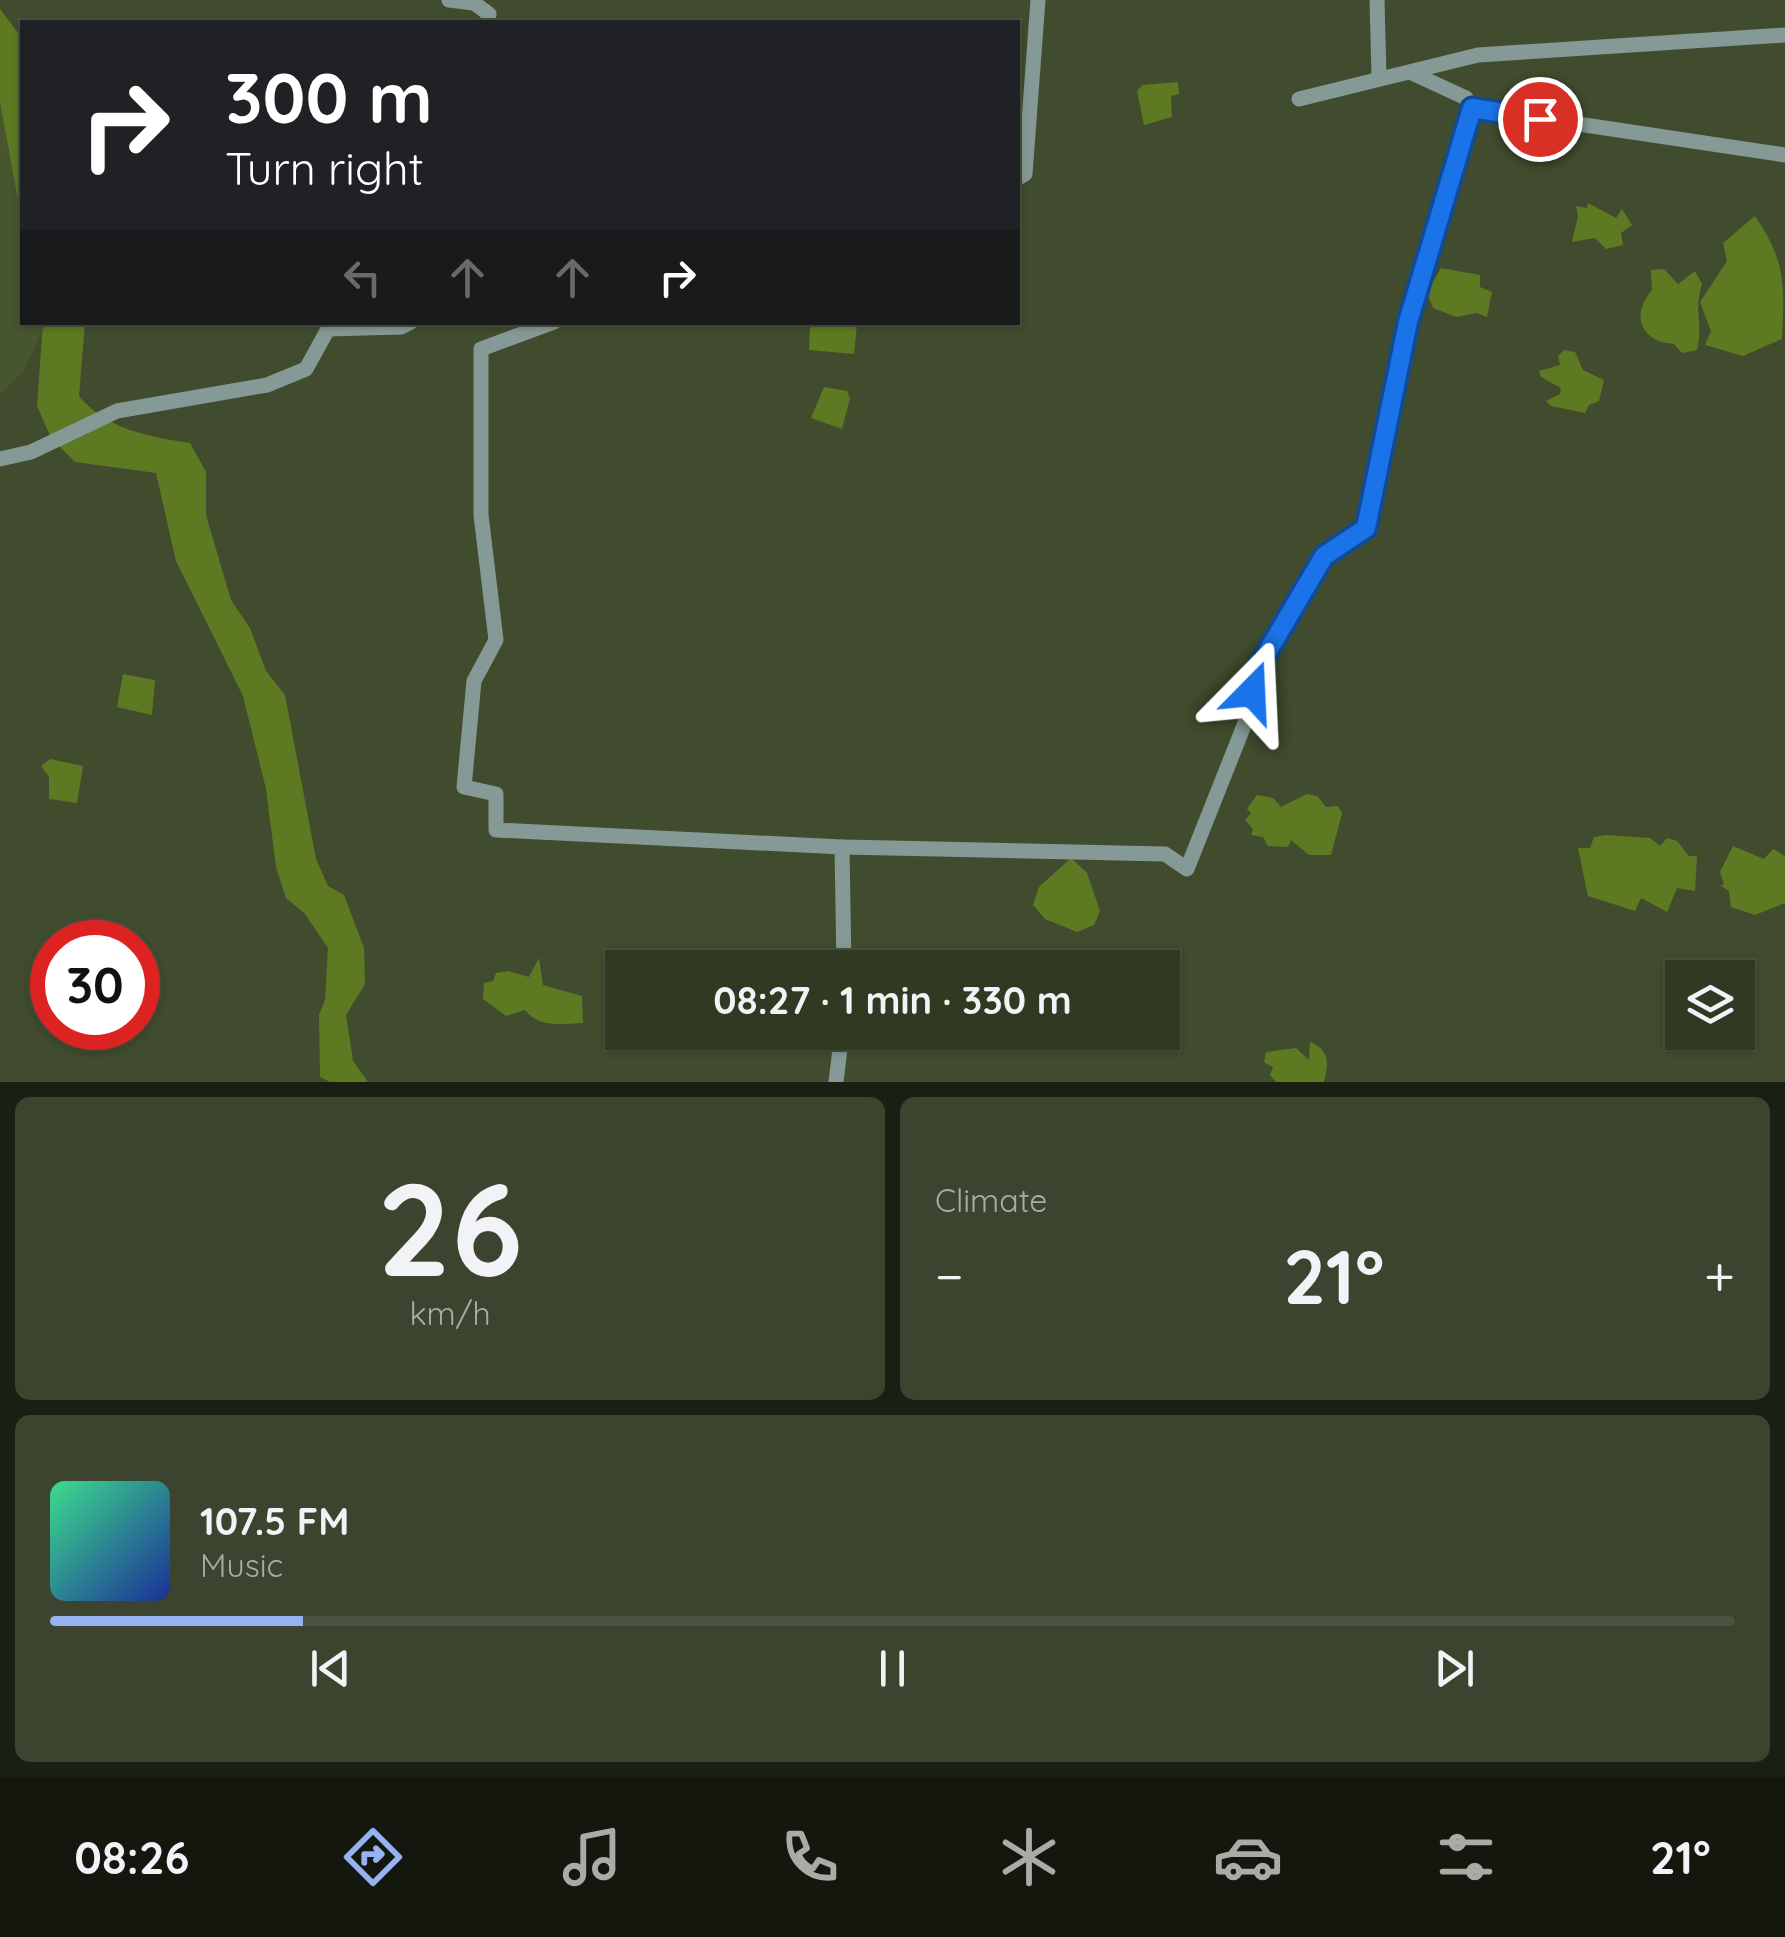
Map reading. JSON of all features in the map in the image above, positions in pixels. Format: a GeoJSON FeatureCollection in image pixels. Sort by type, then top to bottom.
{"type":"FeatureCollection","features":[{"type":"Feature","properties":{"kind":"street"},"geometry":{"type":"LineString","coordinates":[[449,0],[474,3],[489,14],[488,20]]}},
{"type":"Feature","properties":{"kind":"street"},"geometry":{"type":"LineString","coordinates":[[1020,177],[1024,174],[1038,0]]}},
{"type":"Feature","properties":{"kind":"street"},"geometry":{"type":"LineString","coordinates":[[1377,0],[1374,22],[1379,76]]}},
{"type":"Feature","properties":{"kind":"street"},"geometry":{"type":"LineString","coordinates":[[1299,99],[1379,76],[1412,73],[1478,55],[1785,35]]}},
{"type":"Feature","properties":{"kind":"street"},"geometry":{"type":"LineString","coordinates":[[546,325],[482,348],[480,514],[496,640],[474,681],[464,787],[496,794],[496,830],[842,847],[1165,854],[1188,869],[1249,714],[1256,671],[1324,556],[1366,528],[1408,322],[1472,108],[1466,98],[1412,73]]}},
{"type":"Feature","properties":{"kind":"street"},"geometry":{"type":"LineString","coordinates":[[1472,108],[1785,155]]}},
{"type":"Feature","properties":{"kind":"street"},"geometry":{"type":"LineString","coordinates":[[0,459],[46,444],[105,414],[267,385],[306,369],[328,329],[405,325]]}},
{"type":"Feature","properties":{"kind":"street"},"geometry":{"type":"LineString","coordinates":[[842,847],[844,950]]}},
{"type":"Feature","properties":{"kind":"street"},"geometry":{"type":"LineString","coordinates":[[836,1082],[840,1050]]}},
{"type":"Feature","properties":{"kind":"shaded area"},"geometry":{"type":"Polygon","coordinates":[[[0,9],[20,35],[20,211],[0,102],[0,9]]]}},
{"type":"Feature","properties":{"kind":"shaded area"},"geometry":{"type":"Polygon","coordinates":[[[1178,82],[1179,94],[1171,96],[1172,117],[1144,125],[1137,91],[1142,85],[1178,82]]]}},
{"type":"Feature","properties":{"kind":"shaded area"},"geometry":{"type":"Polygon","coordinates":[[[0,102],[20,211],[20,325],[44,326],[25,369],[0,395],[0,102]]]}},
{"type":"Feature","properties":{"kind":"shaded area"},"geometry":{"type":"Polygon","coordinates":[[[1588,203],[1616,218],[1622,209],[1632,225],[1621,233],[1623,245],[1606,249],[1595,238],[1572,242],[1578,216],[1576,206],[1587,208],[1588,203]]]}},
{"type":"Feature","properties":{"kind":"shaded area"},"geometry":{"type":"Polygon","coordinates":[[[1755,216],[1778,259],[1782,339],[1743,356],[1705,345],[1711,331],[1700,302],[1727,261],[1723,243],[1755,216]]]}},
{"type":"Feature","properties":{"kind":"shaded area"},"geometry":{"type":"Polygon","coordinates":[[[1441,268],[1480,275],[1480,287],[1492,292],[1487,317],[1477,313],[1456,317],[1433,308],[1427,292],[1441,268]]]}},
{"type":"Feature","properties":{"kind":"shaded area"},"geometry":{"type":"Polygon","coordinates":[[[1664,269],[1678,284],[1695,271],[1702,284],[1697,350],[1682,353],[1674,344],[1654,338],[1642,326],[1642,309],[1652,290],[1651,270],[1664,269]]]}},
{"type":"Feature","properties":{"kind":"shaded area"},"geometry":{"type":"Polygon","coordinates":[[[43,325],[85,325],[79,396],[102,416],[129,430],[190,443],[206,472],[206,515],[231,600],[250,628],[266,671],[285,695],[316,859],[328,886],[344,895],[364,948],[365,984],[346,1015],[353,1061],[368,1082],[330,1082],[320,1077],[319,1015],[325,1000],[328,948],[305,914],[286,898],[276,867],[266,789],[243,696],[176,561],[156,473],[75,462],[51,438],[37,406],[43,325]]]}},
{"type":"Feature","properties":{"kind":"shaded area"},"geometry":{"type":"Polygon","coordinates":[[[810,325],[857,325],[854,354],[809,350],[810,325]]]}},
{"type":"Feature","properties":{"kind":"shaded area"},"geometry":{"type":"Polygon","coordinates":[[[1564,350],[1575,352],[1583,370],[1604,380],[1599,401],[1589,405],[1585,413],[1551,406],[1546,401],[1560,394],[1561,388],[1541,377],[1539,371],[1560,365],[1558,356],[1564,350]]]}},
{"type":"Feature","properties":{"kind":"shaded area"},"geometry":{"type":"Polygon","coordinates":[[[824,387],[847,391],[850,398],[842,429],[811,418],[824,387]]]}},
{"type":"Feature","properties":{"kind":"shaded area"},"geometry":{"type":"Polygon","coordinates":[[[123,674],[155,680],[152,715],[117,707],[123,674]]]}},
{"type":"Feature","properties":{"kind":"shaded area"},"geometry":{"type":"Polygon","coordinates":[[[50,759],[83,766],[77,803],[49,799],[49,777],[41,766],[50,759]]]}},
{"type":"Feature","properties":{"kind":"shaded area"},"geometry":{"type":"Polygon","coordinates":[[[1307,794],[1317,796],[1326,807],[1338,806],[1342,813],[1331,855],[1309,855],[1291,840],[1288,847],[1268,846],[1263,837],[1251,835],[1253,829],[1245,820],[1257,795],[1273,798],[1281,807],[1307,794]]]}},
{"type":"Feature","properties":{"kind":"shaded area"},"geometry":{"type":"Polygon","coordinates":[[[1594,837],[1650,838],[1660,846],[1667,838],[1677,841],[1689,856],[1697,856],[1695,891],[1677,888],[1667,912],[1641,898],[1635,911],[1588,896],[1578,848],[1590,848],[1594,837]]]}},
{"type":"Feature","properties":{"kind":"shaded area"},"geometry":{"type":"Polygon","coordinates":[[[1733,846],[1764,859],[1773,849],[1785,856],[1785,903],[1755,915],[1731,907],[1729,891],[1721,886],[1724,884],[1720,872],[1733,846]]]}},
{"type":"Feature","properties":{"kind":"shaded area"},"geometry":{"type":"Polygon","coordinates":[[[1071,858],[1087,873],[1100,911],[1094,925],[1077,932],[1045,919],[1033,905],[1039,887],[1071,858]]]}},
{"type":"Feature","properties":{"kind":"shaded area"},"geometry":{"type":"Polygon","coordinates":[[[539,958],[543,985],[582,996],[583,1023],[544,1022],[525,1010],[506,1016],[483,999],[484,983],[493,981],[496,973],[508,971],[529,977],[539,958]]]}},
{"type":"Feature","properties":{"kind":"shaded area"},"geometry":{"type":"Polygon","coordinates":[[[1310,1042],[1325,1054],[1324,1082],[1276,1082],[1270,1075],[1273,1067],[1264,1062],[1266,1052],[1296,1048],[1309,1060],[1310,1042]]]}},
{"type":"Feature","properties":{"kind":"route"},"geometry":{"type":"LineString","coordinates":[[1252,692],[1256,671],[1324,556],[1366,528],[1408,322],[1472,108],[1540,119]]}}]}
